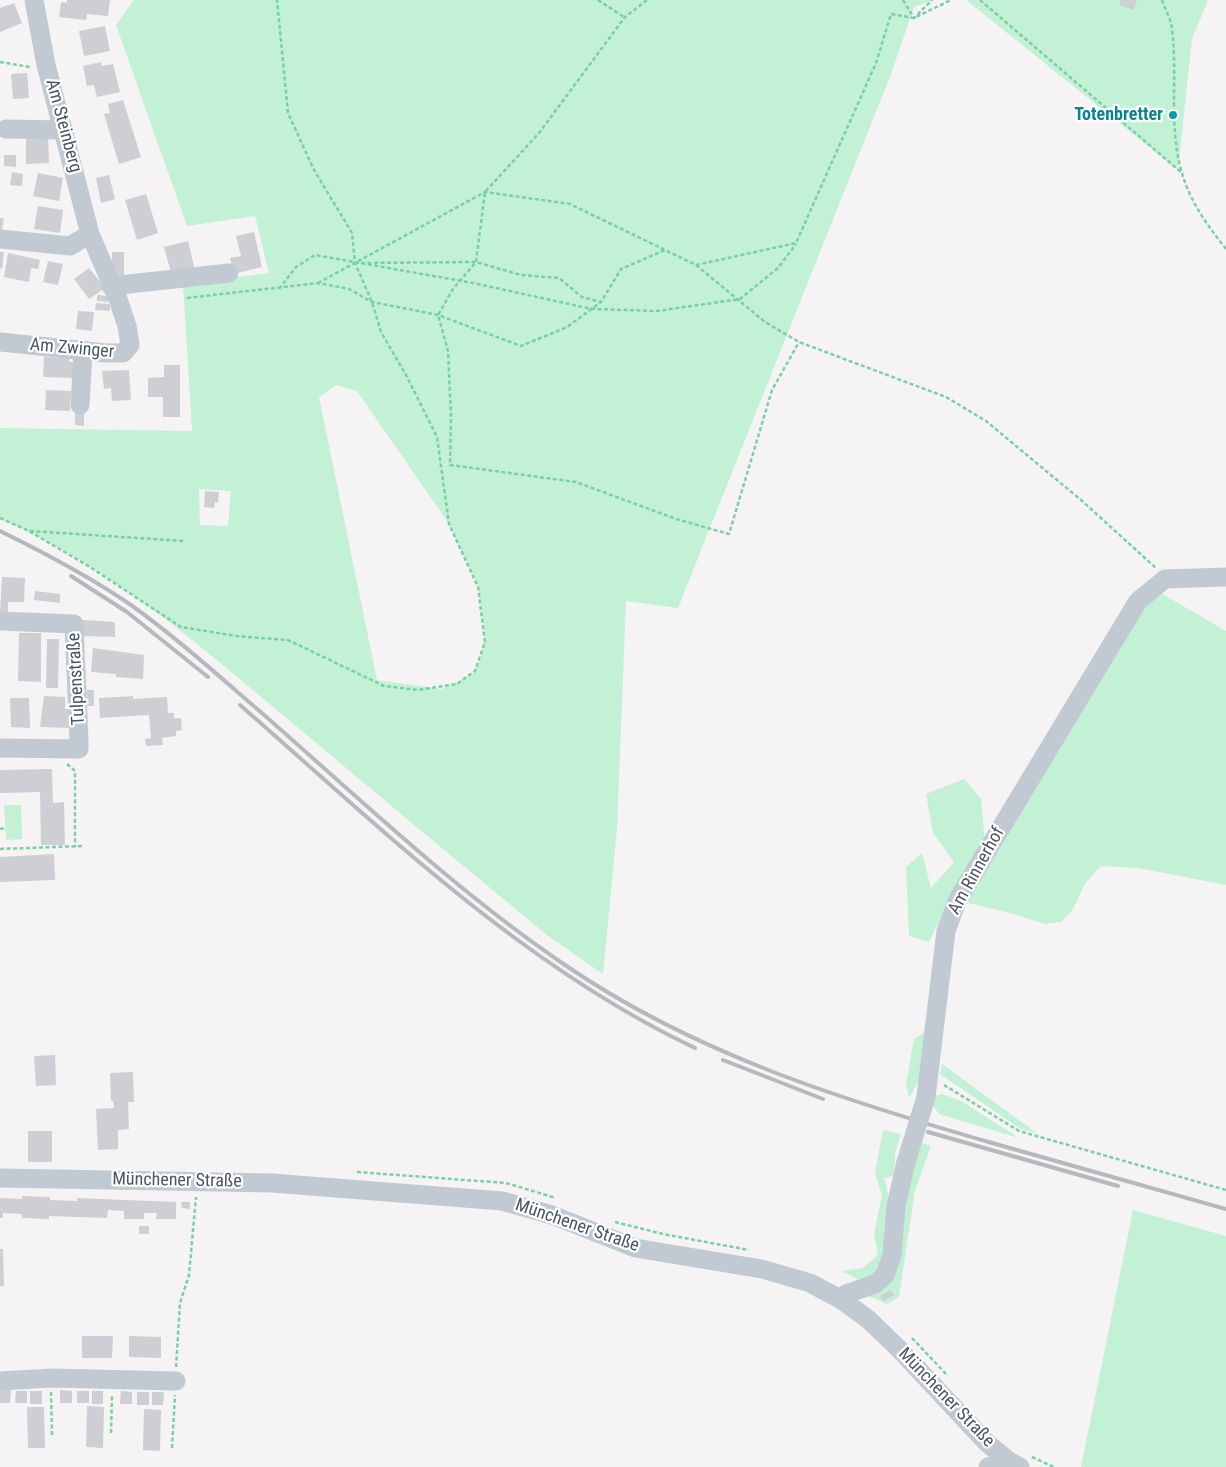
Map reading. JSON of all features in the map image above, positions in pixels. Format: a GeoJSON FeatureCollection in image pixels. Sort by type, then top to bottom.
{"type":"FeatureCollection","features":[{"type":"Feature","properties":{"kind":"street","name":"Am Steinberg"},"geometry":{"type":"LineString","coordinates":[[34,0],[46,65],[94,243]]}},
{"type":"Feature","properties":{"kind":"street"},"geometry":{"type":"LineString","coordinates":[[6,129],[64,130]]}},
{"type":"Feature","properties":{"kind":"street"},"geometry":{"type":"LineString","coordinates":[[0,239],[70,246],[94,243]]}},
{"type":"Feature","properties":{"kind":"street","name":"Am Zwinger"},"geometry":{"type":"LineString","coordinates":[[0,342],[83,351],[123,353],[127,350],[130,344],[127,326],[94,243]]}},
{"type":"Feature","properties":{"kind":"street"},"geometry":{"type":"LineString","coordinates":[[112,286],[229,273]]}},
{"type":"Feature","properties":{"kind":"street"},"geometry":{"type":"LineString","coordinates":[[80,405],[83,351]]}},
{"type":"Feature","properties":{"kind":"street","name":"Am Rinnerhof"},"geometry":{"type":"LineString","coordinates":[[842,1300],[846,1294],[876,1284],[885,1275],[892,1255],[896,1206],[906,1162],[926,1097],[946,931],[958,899],[1138,601],[1164,579],[1226,577]]}},
{"type":"Feature","properties":{"kind":"street","name":"Tulpenstraße"},"geometry":{"type":"LineString","coordinates":[[0,621],[74,624],[79,749],[0,748]]}},
{"type":"Feature","properties":{"kind":"street","name":"Münchener Straße"},"geometry":{"type":"LineString","coordinates":[[0,1178],[197,1180],[272,1183],[502,1201],[552,1215],[635,1248],[762,1269],[810,1283],[842,1300],[869,1320],[901,1351],[987,1443],[1014,1464]]}},
{"type":"Feature","properties":{"kind":"street"},"geometry":{"type":"LineString","coordinates":[[0,1381],[51,1378],[112,1381],[176,1381]]}},
{"type":"Feature","properties":{"kind":"street"},"geometry":{"type":"LineString","coordinates":[[988,1467],[1014,1464]]}},
{"type":"Feature","properties":{"kind":"path"},"geometry":{"type":"LineString","coordinates":[[0,518],[29,531],[90,567],[181,627],[236,636],[288,640],[384,686],[418,690],[457,684],[475,671],[485,642],[478,587],[449,524],[437,437],[406,375],[381,332],[372,302],[355,263],[352,233],[314,170],[288,112],[277,0]]}},
{"type":"Feature","properties":{"kind":"path"},"geometry":{"type":"LineString","coordinates":[[598,0],[625,17]]}},
{"type":"Feature","properties":{"kind":"path"},"geometry":{"type":"LineString","coordinates":[[187,298],[279,289],[318,283],[485,192],[539,133],[625,17],[647,0]]}},
{"type":"Feature","properties":{"kind":"path"},"geometry":{"type":"LineString","coordinates":[[903,0],[914,18]]}},
{"type":"Feature","properties":{"kind":"path"},"geometry":{"type":"LineString","coordinates":[[914,18],[932,0]]}},
{"type":"Feature","properties":{"kind":"path"},"geometry":{"type":"LineString","coordinates":[[279,289],[296,267],[315,255],[460,281],[592,309],[657,311],[712,301],[740,299],[778,268],[796,243],[876,63],[891,14],[914,18],[951,0]]}},
{"type":"Feature","properties":{"kind":"path"},"geometry":{"type":"LineString","coordinates":[[980,0],[1182,173]]}},
{"type":"Feature","properties":{"kind":"path"},"geometry":{"type":"LineString","coordinates":[[1162,0],[1172,27],[1177,144],[1182,173],[1191,197],[1204,220],[1226,249]]}},
{"type":"Feature","properties":{"kind":"path"},"geometry":{"type":"LineString","coordinates":[[0,62],[35,67],[46,65]]}},
{"type":"Feature","properties":{"kind":"path"},"geometry":{"type":"LineString","coordinates":[[485,192],[570,204],[696,265],[740,299],[765,322],[799,342],[946,397],[986,421],[1082,500],[1157,570]]}},
{"type":"Feature","properties":{"kind":"path"},"geometry":{"type":"LineString","coordinates":[[485,192],[476,262],[460,281],[438,316],[448,351],[451,416],[450,464],[576,482],[676,519],[729,534],[772,390],[799,342]]}},
{"type":"Feature","properties":{"kind":"path"},"geometry":{"type":"LineString","coordinates":[[696,265],[796,243]]}},
{"type":"Feature","properties":{"kind":"path"},"geometry":{"type":"LineString","coordinates":[[318,283],[349,289],[372,302],[438,316],[521,346],[568,328],[601,302],[621,269],[665,250]]}},
{"type":"Feature","properties":{"kind":"path"},"geometry":{"type":"LineString","coordinates":[[355,263],[476,262],[521,275],[559,278],[582,297],[601,302]]}},
{"type":"Feature","properties":{"kind":"path"},"geometry":{"type":"LineString","coordinates":[[29,531],[184,541]]}},
{"type":"Feature","properties":{"kind":"path"},"geometry":{"type":"LineString","coordinates":[[60,758],[75,771],[75,847]]}},
{"type":"Feature","properties":{"kind":"path"},"geometry":{"type":"LineString","coordinates":[[0,829],[5,828]]}},
{"type":"Feature","properties":{"kind":"path"},"geometry":{"type":"LineString","coordinates":[[0,849],[82,846]]}},
{"type":"Feature","properties":{"kind":"path"},"geometry":{"type":"LineString","coordinates":[[929,1077],[1019,1131],[1226,1190]]}},
{"type":"Feature","properties":{"kind":"path"},"geometry":{"type":"LineString","coordinates":[[178,1332],[180,1303],[189,1275],[197,1180]]}},
{"type":"Feature","properties":{"kind":"path"},"geometry":{"type":"LineString","coordinates":[[51,1378],[52,1435]]}},
{"type":"Feature","properties":{"kind":"path"},"geometry":{"type":"LineString","coordinates":[[111,1433],[112,1381]]}},
{"type":"Feature","properties":{"kind":"green space"},"geometry":{"type":"Polygon","coordinates":[[[134,0],[933,0],[914,7],[891,74],[678,608],[626,601],[617,829],[603,974],[548,936],[222,664],[152,609],[79,559],[40,537],[0,518],[0,428],[192,431],[183,284],[269,273],[255,216],[187,226],[116,25],[134,0]],[[336,385],[319,397],[377,680],[442,689],[472,675],[481,659],[485,634],[478,585],[449,524],[357,391],[336,385]],[[199,489],[200,525],[228,526],[231,491],[199,489]]]}},
{"type":"Feature","properties":{"kind":"green space"},"geometry":{"type":"Polygon","coordinates":[[[966,0],[1208,0],[1192,39],[1178,170],[966,0]]]}},
{"type":"Feature","properties":{"kind":"green space"},"geometry":{"type":"Polygon","coordinates":[[[1159,592],[1226,631],[1226,885],[1138,868],[1101,866],[1086,882],[1072,911],[1061,922],[1045,924],[965,902],[1141,607],[1159,592]]]}},
{"type":"Feature","properties":{"kind":"green space"},"geometry":{"type":"Polygon","coordinates":[[[964,779],[981,799],[985,843],[949,900],[929,942],[909,936],[906,867],[922,853],[931,888],[954,862],[933,833],[926,794],[964,779]]]}},
{"type":"Feature","properties":{"kind":"green space"},"geometry":{"type":"Polygon","coordinates":[[[4,805],[21,805],[22,839],[6,840],[4,805]]]}},
{"type":"Feature","properties":{"kind":"green space"},"geometry":{"type":"Polygon","coordinates":[[[930,1029],[921,1077],[909,1098],[906,1084],[914,1039],[930,1029]]]}},
{"type":"Feature","properties":{"kind":"green space"},"geometry":{"type":"Polygon","coordinates":[[[942,1064],[1038,1134],[1019,1128],[940,1074],[942,1064]]]}},
{"type":"Feature","properties":{"kind":"green space"},"geometry":{"type":"Polygon","coordinates":[[[942,1094],[961,1101],[1019,1138],[939,1114],[928,1098],[942,1094]]]}},
{"type":"Feature","properties":{"kind":"green space"},"geometry":{"type":"Polygon","coordinates":[[[883,1130],[901,1134],[895,1155],[894,1176],[884,1178],[889,1197],[884,1231],[886,1262],[874,1278],[861,1281],[841,1271],[863,1268],[878,1255],[874,1234],[882,1195],[875,1173],[883,1130]]]}},
{"type":"Feature","properties":{"kind":"green space"},"geometry":{"type":"Polygon","coordinates":[[[916,1141],[931,1146],[915,1191],[899,1297],[887,1304],[861,1293],[887,1282],[908,1163],[916,1141]]]}},
{"type":"Feature","properties":{"kind":"green space"},"geometry":{"type":"Polygon","coordinates":[[[1133,1210],[1226,1236],[1226,1467],[1081,1467],[1133,1210]]]}},
{"type":"Feature","properties":{"kind":"building"},"geometry":{"type":"Polygon","coordinates":[[[67,0],[110,0],[108,16],[87,14],[86,20],[59,17],[61,2],[67,3],[67,0]]]}},
{"type":"Feature","properties":{"kind":"building"},"geometry":{"type":"Polygon","coordinates":[[[1121,0],[1137,0],[1134,10],[1119,5],[1121,0]]]}},
{"type":"Feature","properties":{"kind":"building"},"geometry":{"type":"Polygon","coordinates":[[[14,3],[22,23],[0,32],[0,8],[14,3]]]}},
{"type":"Feature","properties":{"kind":"building"},"geometry":{"type":"Polygon","coordinates":[[[105,26],[110,51],[84,56],[79,31],[105,26]]]}},
{"type":"Feature","properties":{"kind":"building"},"geometry":{"type":"Polygon","coordinates":[[[101,62],[102,66],[113,64],[120,92],[97,97],[94,85],[87,86],[83,66],[101,62]]]}},
{"type":"Feature","properties":{"kind":"building"},"geometry":{"type":"Polygon","coordinates":[[[27,73],[29,98],[13,99],[11,74],[27,73]]]}},
{"type":"Feature","properties":{"kind":"building"},"geometry":{"type":"Polygon","coordinates":[[[123,100],[141,157],[119,164],[104,114],[110,113],[108,104],[123,100]]]}},
{"type":"Feature","properties":{"kind":"building"},"geometry":{"type":"Polygon","coordinates":[[[48,133],[49,163],[26,164],[26,134],[48,133]]]}},
{"type":"Feature","properties":{"kind":"building"},"geometry":{"type":"Polygon","coordinates":[[[4,155],[16,155],[16,167],[4,166],[4,155]]]}},
{"type":"Feature","properties":{"kind":"building"},"geometry":{"type":"Polygon","coordinates":[[[12,172],[23,174],[22,186],[10,185],[12,172]]]}},
{"type":"Feature","properties":{"kind":"building"},"geometry":{"type":"Polygon","coordinates":[[[38,173],[63,178],[59,201],[33,196],[38,173]]]}},
{"type":"Feature","properties":{"kind":"building"},"geometry":{"type":"Polygon","coordinates":[[[109,175],[115,199],[101,203],[96,178],[109,175]]]}},
{"type":"Feature","properties":{"kind":"building"},"geometry":{"type":"Polygon","coordinates":[[[146,194],[158,233],[137,240],[125,200],[146,194]]]}},
{"type":"Feature","properties":{"kind":"building"},"geometry":{"type":"Polygon","coordinates":[[[38,206],[63,210],[60,233],[34,229],[38,206]]]}},
{"type":"Feature","properties":{"kind":"building"},"geometry":{"type":"Polygon","coordinates":[[[0,218],[4,218],[2,230],[0,230],[0,218]]]}},
{"type":"Feature","properties":{"kind":"building"},"geometry":{"type":"Polygon","coordinates":[[[254,232],[262,267],[234,274],[230,258],[241,256],[236,236],[254,232]]]}},
{"type":"Feature","properties":{"kind":"building"},"geometry":{"type":"Polygon","coordinates":[[[188,241],[195,270],[172,276],[164,247],[188,241]]]}},
{"type":"Feature","properties":{"kind":"building"},"geometry":{"type":"Polygon","coordinates":[[[0,252],[4,252],[2,269],[0,268],[0,252]]]}},
{"type":"Feature","properties":{"kind":"building"},"geometry":{"type":"Polygon","coordinates":[[[112,252],[124,252],[124,275],[112,275],[112,252]]]}},
{"type":"Feature","properties":{"kind":"building"},"geometry":{"type":"Polygon","coordinates":[[[8,253],[40,260],[38,269],[31,268],[29,282],[4,277],[8,253]]]}},
{"type":"Feature","properties":{"kind":"building"},"geometry":{"type":"Polygon","coordinates":[[[48,261],[63,264],[58,285],[43,282],[48,261]]]}},
{"type":"Feature","properties":{"kind":"building"},"geometry":{"type":"Polygon","coordinates":[[[89,268],[105,288],[89,299],[74,279],[89,268]]]}},
{"type":"Feature","properties":{"kind":"building"},"geometry":{"type":"Polygon","coordinates":[[[97,295],[108,296],[108,302],[97,301],[97,295]]]}},
{"type":"Feature","properties":{"kind":"building"},"geometry":{"type":"Polygon","coordinates":[[[96,303],[110,304],[110,311],[95,310],[96,303]]]}},
{"type":"Feature","properties":{"kind":"building"},"geometry":{"type":"Polygon","coordinates":[[[78,311],[94,312],[92,331],[76,329],[78,311]]]}},
{"type":"Feature","properties":{"kind":"building"},"geometry":{"type":"Polygon","coordinates":[[[44,357],[70,358],[69,362],[77,362],[76,378],[43,377],[44,357]]]}},
{"type":"Feature","properties":{"kind":"building"},"geometry":{"type":"Polygon","coordinates":[[[164,365],[180,365],[180,417],[163,417],[163,397],[148,397],[148,378],[164,377],[164,365]]]}},
{"type":"Feature","properties":{"kind":"building"},"geometry":{"type":"Polygon","coordinates":[[[129,370],[131,400],[112,401],[111,388],[104,389],[102,371],[129,370]]]}},
{"type":"Feature","properties":{"kind":"building"},"geometry":{"type":"Polygon","coordinates":[[[46,390],[71,391],[70,411],[45,410],[46,390]]]}},
{"type":"Feature","properties":{"kind":"building"},"geometry":{"type":"Polygon","coordinates":[[[75,411],[84,411],[84,426],[75,425],[75,411]]]}},
{"type":"Feature","properties":{"kind":"building"},"geometry":{"type":"Polygon","coordinates":[[[205,491],[219,492],[218,503],[215,502],[214,508],[204,507],[205,491]]]}},
{"type":"Feature","properties":{"kind":"building"},"geometry":{"type":"Polygon","coordinates":[[[2,577],[25,578],[24,602],[8,602],[8,612],[0,612],[2,577]]]}},
{"type":"Feature","properties":{"kind":"building"},"geometry":{"type":"Polygon","coordinates":[[[35,591],[60,594],[60,603],[34,600],[35,591]]]}},
{"type":"Feature","properties":{"kind":"building"},"geometry":{"type":"Polygon","coordinates":[[[83,620],[115,622],[115,637],[83,636],[83,620]]]}},
{"type":"Feature","properties":{"kind":"building"},"geometry":{"type":"Polygon","coordinates":[[[19,633],[41,633],[41,682],[18,681],[19,633]]]}},
{"type":"Feature","properties":{"kind":"building"},"geometry":{"type":"Polygon","coordinates":[[[47,639],[59,639],[58,688],[46,688],[47,639]]]}},
{"type":"Feature","properties":{"kind":"building"},"geometry":{"type":"Polygon","coordinates":[[[93,648],[144,655],[143,679],[116,677],[116,674],[91,672],[93,648]]]}},
{"type":"Feature","properties":{"kind":"building"},"geometry":{"type":"Polygon","coordinates":[[[87,690],[94,690],[94,706],[87,706],[87,690]]]}},
{"type":"Feature","properties":{"kind":"building"},"geometry":{"type":"Polygon","coordinates":[[[44,696],[65,697],[65,709],[70,709],[69,728],[40,727],[44,696]]]}},
{"type":"Feature","properties":{"kind":"building"},"geometry":{"type":"Polygon","coordinates":[[[133,696],[133,699],[167,697],[168,713],[174,713],[174,718],[181,718],[182,730],[176,731],[176,736],[162,738],[163,745],[146,746],[145,739],[151,738],[149,715],[100,718],[99,698],[133,696]]]}},
{"type":"Feature","properties":{"kind":"building"},"geometry":{"type":"Polygon","coordinates":[[[10,698],[29,698],[30,728],[11,727],[10,698]]]}},
{"type":"Feature","properties":{"kind":"building"},"geometry":{"type":"Polygon","coordinates":[[[52,769],[53,803],[64,802],[65,845],[41,845],[40,792],[0,793],[0,770],[52,769]]]}},
{"type":"Feature","properties":{"kind":"building"},"geometry":{"type":"Polygon","coordinates":[[[54,854],[55,880],[0,882],[0,857],[54,854]]]}},
{"type":"Feature","properties":{"kind":"building"},"geometry":{"type":"Polygon","coordinates":[[[55,1055],[56,1085],[36,1086],[34,1056],[55,1055]]]}},
{"type":"Feature","properties":{"kind":"building"},"geometry":{"type":"Polygon","coordinates":[[[133,1072],[134,1102],[128,1102],[129,1129],[118,1130],[118,1149],[98,1150],[96,1109],[114,1108],[113,1101],[111,1101],[110,1073],[133,1072]]]}},
{"type":"Feature","properties":{"kind":"building"},"geometry":{"type":"Polygon","coordinates":[[[28,1131],[52,1131],[52,1162],[28,1162],[28,1131]]]}},
{"type":"Feature","properties":{"kind":"building"},"geometry":{"type":"Polygon","coordinates":[[[22,1196],[50,1197],[50,1200],[77,1201],[77,1198],[176,1202],[176,1219],[156,1219],[157,1213],[144,1213],[144,1219],[124,1219],[124,1211],[108,1210],[107,1218],[49,1216],[49,1219],[22,1218],[22,1214],[3,1213],[3,1218],[0,1218],[0,1198],[22,1199],[22,1196]]]}},
{"type":"Feature","properties":{"kind":"building"},"geometry":{"type":"Polygon","coordinates":[[[181,1202],[190,1202],[190,1209],[182,1208],[181,1202]]]}},
{"type":"Feature","properties":{"kind":"building"},"geometry":{"type":"Polygon","coordinates":[[[139,1226],[149,1226],[149,1234],[139,1234],[139,1226]]]}},
{"type":"Feature","properties":{"kind":"building"},"geometry":{"type":"Polygon","coordinates":[[[0,1249],[3,1249],[4,1286],[0,1286],[0,1249]]]}},
{"type":"Feature","properties":{"kind":"building"},"geometry":{"type":"Polygon","coordinates":[[[891,1290],[894,1295],[883,1301],[880,1296],[891,1290]]]}},
{"type":"Feature","properties":{"kind":"building"},"geometry":{"type":"Polygon","coordinates":[[[82,1336],[113,1336],[112,1358],[82,1358],[82,1336]]]}},
{"type":"Feature","properties":{"kind":"building"},"geometry":{"type":"Polygon","coordinates":[[[129,1336],[161,1337],[161,1358],[129,1357],[129,1336]]]}},
{"type":"Feature","properties":{"kind":"building"},"geometry":{"type":"Polygon","coordinates":[[[0,1390],[11,1390],[10,1403],[0,1403],[0,1390]]]}},
{"type":"Feature","properties":{"kind":"building"},"geometry":{"type":"Polygon","coordinates":[[[60,1390],[72,1391],[72,1403],[60,1403],[60,1390]]]}},
{"type":"Feature","properties":{"kind":"building"},"geometry":{"type":"Polygon","coordinates":[[[16,1391],[27,1391],[27,1403],[15,1403],[16,1391]]]}},
{"type":"Feature","properties":{"kind":"building"},"geometry":{"type":"Polygon","coordinates":[[[30,1391],[42,1391],[42,1404],[30,1404],[30,1391]]]}},
{"type":"Feature","properties":{"kind":"building"},"geometry":{"type":"Polygon","coordinates":[[[77,1391],[89,1391],[89,1403],[77,1403],[77,1391]]]}},
{"type":"Feature","properties":{"kind":"building"},"geometry":{"type":"Polygon","coordinates":[[[92,1391],[103,1391],[103,1404],[92,1404],[92,1391]]]}},
{"type":"Feature","properties":{"kind":"building"},"geometry":{"type":"Polygon","coordinates":[[[121,1391],[132,1392],[132,1404],[120,1404],[121,1391]]]}},
{"type":"Feature","properties":{"kind":"building"},"geometry":{"type":"Polygon","coordinates":[[[137,1392],[149,1392],[149,1405],[137,1405],[137,1392]]]}},
{"type":"Feature","properties":{"kind":"building"},"geometry":{"type":"Polygon","coordinates":[[[152,1392],[164,1392],[163,1405],[152,1405],[152,1392]]]}},
{"type":"Feature","properties":{"kind":"building"},"geometry":{"type":"Polygon","coordinates":[[[87,1406],[104,1407],[103,1448],[86,1447],[87,1406]]]}},
{"type":"Feature","properties":{"kind":"building"},"geometry":{"type":"Polygon","coordinates":[[[27,1407],[44,1407],[45,1448],[28,1448],[27,1407]]]}},
{"type":"Feature","properties":{"kind":"building"},"geometry":{"type":"Polygon","coordinates":[[[144,1409],[161,1410],[160,1451],[143,1450],[144,1409]]]}},
{"type":"Feature","properties":{"kind":"railway"},"geometry":{"type":"LineString","coordinates":[[0,531],[50,556],[131,605],[182,644],[373,812],[486,907],[565,965],[615,996],[666,1024],[718,1049],[826,1091],[936,1127],[1226,1209]]}},
{"type":"Feature","properties":{"kind":"railway"},"geometry":{"type":"LineString","coordinates":[[71,576],[127,612],[208,677]]}},
{"type":"Feature","properties":{"kind":"railway"},"geometry":{"type":"LineString","coordinates":[[240,705],[401,847],[456,893],[513,936],[571,977],[632,1015],[695,1048]]}},
{"type":"Feature","properties":{"kind":"railway"},"geometry":{"type":"LineString","coordinates":[[723,1060],[823,1099]]}},
{"type":"Feature","properties":{"kind":"railway"},"geometry":{"type":"LineString","coordinates":[[928,1132],[1118,1186]]}},
{"type":"Feature","properties":{"kind":"place","name":"Totenbretter"},"geometry":{"type":"Point","coordinates":[1173,115]}}]}
